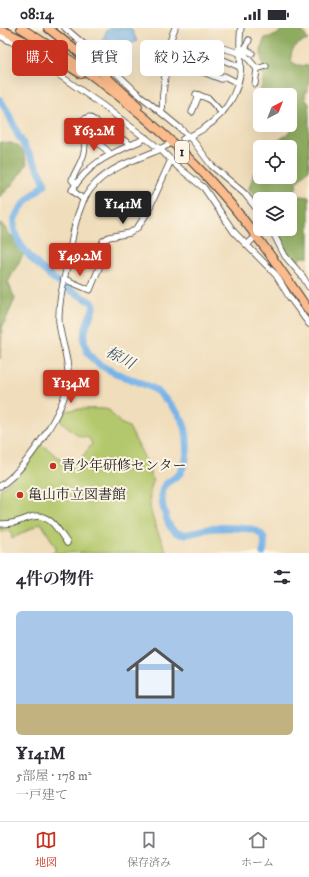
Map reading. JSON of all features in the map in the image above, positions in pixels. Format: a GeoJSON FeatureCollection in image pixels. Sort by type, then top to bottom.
{"type":"FeatureCollection","features":[{"type":"Feature","properties":{"kind":"highway","name":"1"},"geometry":{"type":"LineString","coordinates":[[21,28],[84,69],[139,113],[184,154],[245,221],[309,311]]}},
{"type":"Feature","properties":{"kind":"highway","name":"1"},"geometry":{"type":"LineString","coordinates":[[48,28],[88,60],[170,136],[178,144],[184,154]]}},
{"type":"Feature","properties":{"kind":"highway","name":"1"},"geometry":{"type":"LineString","coordinates":[[0,29],[45,51],[77,71],[134,113],[139,113]]}},
{"type":"Feature","properties":{"kind":"street"},"geometry":{"type":"LineString","coordinates":[[65,28],[92,56],[108,65],[136,92],[161,112],[212,166],[245,194],[253,204]]}},
{"type":"Feature","properties":{"kind":"street"},"geometry":{"type":"LineString","coordinates":[[161,112],[163,108],[168,53],[176,28]]}},
{"type":"Feature","properties":{"kind":"street"},"geometry":{"type":"LineString","coordinates":[[186,138],[209,126],[222,113],[232,98],[238,83],[242,50],[239,35],[240,28]]}},
{"type":"Feature","properties":{"kind":"street"},"geometry":{"type":"LineString","coordinates":[[0,36],[71,83],[146,138],[160,149],[185,174],[204,188],[224,219],[246,245],[276,275],[290,298],[309,324]]}},
{"type":"Feature","properties":{"kind":"street"},"geometry":{"type":"LineString","coordinates":[[242,50],[249,40]]}},
{"type":"Feature","properties":{"kind":"street"},"geometry":{"type":"LineString","coordinates":[[224,47],[252,53]]}},
{"type":"Feature","properties":{"kind":"street"},"geometry":{"type":"LineString","coordinates":[[242,50],[257,69],[255,84]]}},
{"type":"Feature","properties":{"kind":"street"},"geometry":{"type":"LineString","coordinates":[[224,60],[240,67]]}},
{"type":"Feature","properties":{"kind":"street"},"geometry":{"type":"LineString","coordinates":[[257,69],[266,66]]}},
{"type":"Feature","properties":{"kind":"street"},"geometry":{"type":"LineString","coordinates":[[71,83],[77,76]]}},
{"type":"Feature","properties":{"kind":"street"},"geometry":{"type":"LineString","coordinates":[[213,76],[221,79],[224,76],[238,83]]}},
{"type":"Feature","properties":{"kind":"street"},"geometry":{"type":"LineString","coordinates":[[256,76],[263,80]]}},
{"type":"Feature","properties":{"kind":"street"},"geometry":{"type":"LineString","coordinates":[[192,112],[198,94],[209,100],[222,113]]}},
{"type":"Feature","properties":{"kind":"street"},"geometry":{"type":"LineString","coordinates":[[76,184],[72,180],[83,157],[85,138],[81,121],[89,117],[131,145]]}},
{"type":"Feature","properties":{"kind":"street"},"geometry":{"type":"LineString","coordinates":[[85,138],[89,139],[110,154]]}},
{"type":"Feature","properties":{"kind":"street"},"geometry":{"type":"LineString","coordinates":[[84,200],[72,190],[82,175],[93,165],[110,154],[146,138]]}},
{"type":"Feature","properties":{"kind":"street"},"geometry":{"type":"LineString","coordinates":[[0,486],[15,474],[32,454],[55,415],[65,394],[68,380],[68,367],[61,333],[59,314],[76,219],[84,200],[95,184],[108,173],[122,165],[168,145]]}},
{"type":"Feature","properties":{"kind":"street"},"geometry":{"type":"LineString","coordinates":[[64,280],[90,290],[101,263],[104,241],[110,237],[130,233],[138,227],[147,213],[171,160]]}},
{"type":"Feature","properties":{"kind":"street"},"geometry":{"type":"LineString","coordinates":[[275,236],[285,256],[303,277],[309,287]]}},
{"type":"Feature","properties":{"kind":"street"},"geometry":{"type":"LineString","coordinates":[[246,245],[252,240]]}},
{"type":"Feature","properties":{"kind":"street"},"geometry":{"type":"LineString","coordinates":[[0,524],[14,524],[34,516],[44,518],[54,524],[67,543]]}},
{"type":"Feature","properties":{"kind":"green space"},"geometry":{"type":"Polygon","coordinates":[[[283,28],[300,28],[308,40],[297,45],[291,54],[292,62],[297,65],[309,66],[309,86],[305,94],[305,100],[309,103],[309,170],[297,182],[297,140],[279,140],[289,132],[297,132],[297,88],[261,88],[264,74],[261,55],[262,44],[265,38],[277,35],[283,28]]]}},
{"type":"Feature","properties":{"kind":"green space"},"geometry":{"type":"Polygon","coordinates":[[[0,142],[11,143],[19,147],[24,153],[27,164],[12,185],[0,197],[0,142]]]}},
{"type":"Feature","properties":{"kind":"green space"},"geometry":{"type":"Polygon","coordinates":[[[253,176],[253,184],[297,184],[295,192],[253,192],[253,194],[249,189],[253,176]]]}},
{"type":"Feature","properties":{"kind":"green space"},"geometry":{"type":"Polygon","coordinates":[[[297,194],[299,196],[309,197],[309,257],[300,257],[298,264],[296,264],[278,236],[297,236],[297,194]]]}},
{"type":"Feature","properties":{"kind":"green space"},"geometry":{"type":"Polygon","coordinates":[[[0,222],[22,249],[23,255],[8,282],[15,299],[2,328],[0,359],[0,222]]]}},
{"type":"Feature","properties":{"kind":"green space"},"geometry":{"type":"Polygon","coordinates":[[[81,409],[109,410],[120,423],[129,427],[145,459],[153,482],[150,491],[151,509],[156,527],[167,553],[51,553],[57,549],[41,523],[12,539],[11,531],[0,532],[0,489],[23,468],[41,444],[70,466],[79,461],[92,444],[89,438],[79,436],[57,418],[62,411],[81,409]]]}},
{"type":"Feature","properties":{"kind":"water"},"geometry":{"type":"Polygon","coordinates":[[[109,28],[131,28],[137,41],[132,43],[132,40],[102,40],[109,28]]]}},
{"type":"Feature","properties":{"kind":"waterway","name":"椋川"},"geometry":{"type":"LineString","coordinates":[[0,100],[19,137],[40,171],[45,184],[24,203],[15,218],[14,228],[17,238],[31,258],[49,275],[66,288],[93,303],[94,306],[86,328],[84,341],[87,351],[94,360],[113,372],[154,389],[179,415],[184,424],[187,438],[186,461],[180,473],[165,484],[162,490],[162,502],[168,523],[174,531],[181,534],[215,528],[252,529],[260,533],[264,538],[265,544],[263,553]]}},
{"type":"Feature","properties":{"kind":"place","name":"青少年研修センター"},"geometry":{"type":"Point","coordinates":[53,466]}},
{"type":"Feature","properties":{"kind":"place","name":"亀山市立図書館"},"geometry":{"type":"Point","coordinates":[20,495]}}]}
